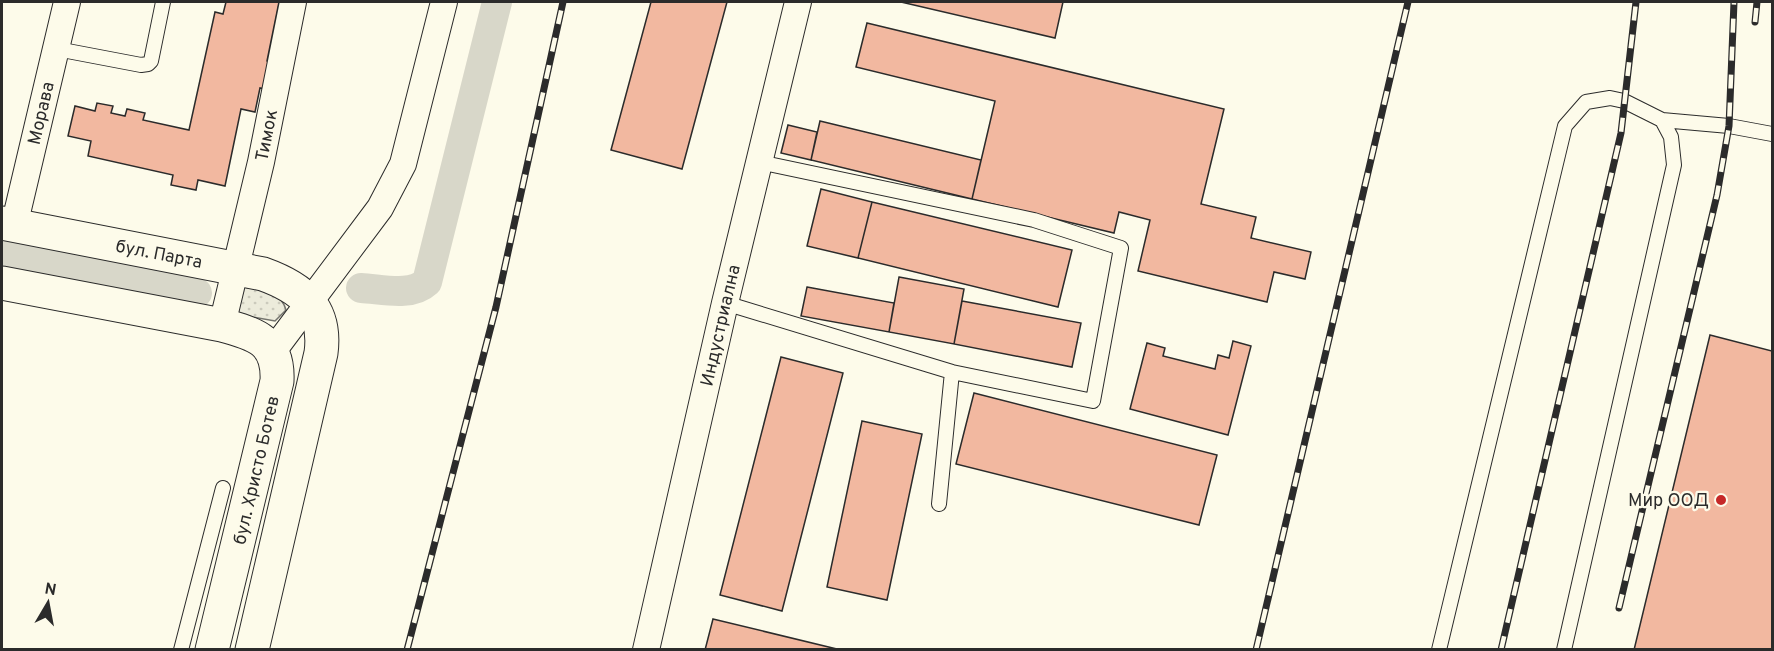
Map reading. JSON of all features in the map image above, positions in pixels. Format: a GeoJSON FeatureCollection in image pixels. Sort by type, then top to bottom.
{"type":"FeatureCollection","features":[{"type":"Feature","properties":{"kind":"main road","name":"бул. Парта"},"geometry":{"type":"LineString","coordinates":[[8,225],[263,274],[291,285],[310,300]]}},
{"type":"Feature","properties":{"kind":"main road"},"geometry":{"type":"LineString","coordinates":[[2,284],[222,325],[261,339],[273,351]]}},
{"type":"Feature","properties":{"kind":"main road","name":"бул. Христо Ботев"},"geometry":{"type":"LineString","coordinates":[[252,650],[321,353],[320,324],[310,300]]}},
{"type":"Feature","properties":{"kind":"main road","name":"бул. Христо Ботев"},"geometry":{"type":"LineString","coordinates":[[212,650],[219,563],[277,381],[278,367],[273,351]]}},
{"type":"Feature","properties":{"kind":"street","name":"Морава"},"geometry":{"type":"LineString","coordinates":[[8,225],[57,49],[67,2]]}},
{"type":"Feature","properties":{"kind":"street","name":"Тимок"},"geometry":{"type":"LineString","coordinates":[[222,325],[261,162],[293,2]]}},
{"type":"Feature","properties":{"kind":"street"},"geometry":{"type":"LineString","coordinates":[[273,351],[380,208],[403,164],[444,2]]}},
{"type":"Feature","properties":{"kind":"street","name":"Индустриална"},"geometry":{"type":"LineString","coordinates":[[646,650],[725,303],[798,2]]}},
{"type":"Feature","properties":{"kind":"lane"},"geometry":{"type":"LineString","coordinates":[[57,49],[148,64],[151,61],[163,2]]}},
{"type":"Feature","properties":{"kind":"lane"},"geometry":{"type":"LineString","coordinates":[[1439,650],[1565,126],[1586,102],[1610,98],[1624,101],[1662,120],[1729,126],[1773,134]]}},
{"type":"Feature","properties":{"kind":"lane"},"geometry":{"type":"LineString","coordinates":[[1564,650],[1674,165],[1671,137],[1662,120]]}},
{"type":"Feature","properties":{"kind":"lane"},"geometry":{"type":"LineString","coordinates":[[725,303],[952,372],[1094,401],[1121,249],[1034,220],[759,162]]}},
{"type":"Feature","properties":{"kind":"lane"},"geometry":{"type":"LineString","coordinates":[[939,504],[952,372]]}},
{"type":"Feature","properties":{"kind":"lane"},"geometry":{"type":"LineString","coordinates":[[181,650],[219,563],[223,488]]}},
{"type":"Feature","properties":{"kind":"shaded area"},"geometry":{"type":"Polygon","coordinates":[[[240,286],[274,295],[283,303],[286,310],[275,321],[235,314],[240,286]]]}},
{"type":"Feature","properties":{"kind":"building"},"geometry":{"type":"Polygon","coordinates":[[[226,2],[279,2],[267,61],[276,63],[270,90],[260,88],[255,112],[241,109],[225,186],[198,180],[196,190],[171,185],[173,175],[88,156],[91,141],[68,136],[75,106],[95,111],[97,103],[113,106],[111,113],[125,116],[127,109],[145,113],[143,120],[189,130],[215,12],[223,14],[226,2]]]}},
{"type":"Feature","properties":{"kind":"building"},"geometry":{"type":"Polygon","coordinates":[[[651,2],[727,2],[682,169],[611,150],[651,2]]]}},
{"type":"Feature","properties":{"kind":"building"},"geometry":{"type":"Polygon","coordinates":[[[901,2],[1063,2],[1055,38],[901,2]]]}},
{"type":"Feature","properties":{"kind":"building"},"geometry":{"type":"Polygon","coordinates":[[[867,23],[1224,109],[1201,204],[1256,217],[1251,238],[1311,252],[1305,279],[1274,272],[1267,302],[1138,271],[1150,220],[1119,212],[1114,233],[972,199],[995,101],[856,67],[867,23]]]}},
{"type":"Feature","properties":{"kind":"building"},"geometry":{"type":"Polygon","coordinates":[[[820,121],[981,160],[972,199],[811,160],[820,121]]]}},
{"type":"Feature","properties":{"kind":"building"},"geometry":{"type":"Polygon","coordinates":[[[788,125],[817,132],[811,160],[781,153],[788,125]]]}},
{"type":"Feature","properties":{"kind":"building"},"geometry":{"type":"Polygon","coordinates":[[[821,189],[872,202],[858,258],[807,246],[821,189]]]}},
{"type":"Feature","properties":{"kind":"building"},"geometry":{"type":"Polygon","coordinates":[[[872,202],[1072,250],[1058,307],[858,258],[872,202]]]}},
{"type":"Feature","properties":{"kind":"building"},"geometry":{"type":"Polygon","coordinates":[[[899,277],[964,289],[954,344],[889,332],[899,277]]]}},
{"type":"Feature","properties":{"kind":"building"},"geometry":{"type":"Polygon","coordinates":[[[807,287],[894,303],[889,332],[801,316],[807,287]]]}},
{"type":"Feature","properties":{"kind":"building"},"geometry":{"type":"Polygon","coordinates":[[[962,301],[1081,323],[1072,367],[954,344],[962,301]]]}},
{"type":"Feature","properties":{"kind":"building","name":"Мир ООД"},"geometry":{"type":"Polygon","coordinates":[[[1710,335],[1772,351],[1772,650],[1634,650],[1710,335]]]}},
{"type":"Feature","properties":{"kind":"building"},"geometry":{"type":"Polygon","coordinates":[[[1233,341],[1251,346],[1228,435],[1130,409],[1147,343],[1165,348],[1163,356],[1215,369],[1218,355],[1229,358],[1233,341]]]}},
{"type":"Feature","properties":{"kind":"building"},"geometry":{"type":"Polygon","coordinates":[[[781,357],[843,373],[782,611],[720,595],[781,357]]]}},
{"type":"Feature","properties":{"kind":"building"},"geometry":{"type":"Polygon","coordinates":[[[974,393],[1217,455],[1199,525],[956,464],[974,393]]]}},
{"type":"Feature","properties":{"kind":"building"},"geometry":{"type":"Polygon","coordinates":[[[862,421],[922,434],[887,600],[827,587],[862,421]]]}},
{"type":"Feature","properties":{"kind":"building"},"geometry":{"type":"Polygon","coordinates":[[[713,619],[841,650],[705,650],[713,619]]]}},
{"type":"Feature","properties":{"kind":"waterway"},"geometry":{"type":"LineString","coordinates":[[361,288],[405,291],[420,287],[427,282],[497,2]]}},
{"type":"Feature","properties":{"kind":"waterway"},"geometry":{"type":"LineString","coordinates":[[2,255],[197,293]]}},
{"type":"Feature","properties":{"kind":"railway"},"geometry":{"type":"LineString","coordinates":[[407,650],[496,307],[563,2]]}},
{"type":"Feature","properties":{"kind":"railway"},"geometry":{"type":"LineString","coordinates":[[1256,650],[1408,2]]}},
{"type":"Feature","properties":{"kind":"railway"},"geometry":{"type":"LineString","coordinates":[[1501,650],[1621,133],[1636,2]]}},
{"type":"Feature","properties":{"kind":"railway"},"geometry":{"type":"LineString","coordinates":[[1619,608],[1717,195],[1729,126],[1734,2]]}},
{"type":"Feature","properties":{"kind":"railway"},"geometry":{"type":"LineString","coordinates":[[1755,22],[1757,2]]}},
{"type":"Feature","properties":{"kind":"place","name":"Мир ООД"},"geometry":{"type":"Point","coordinates":[1721,500]}}]}
